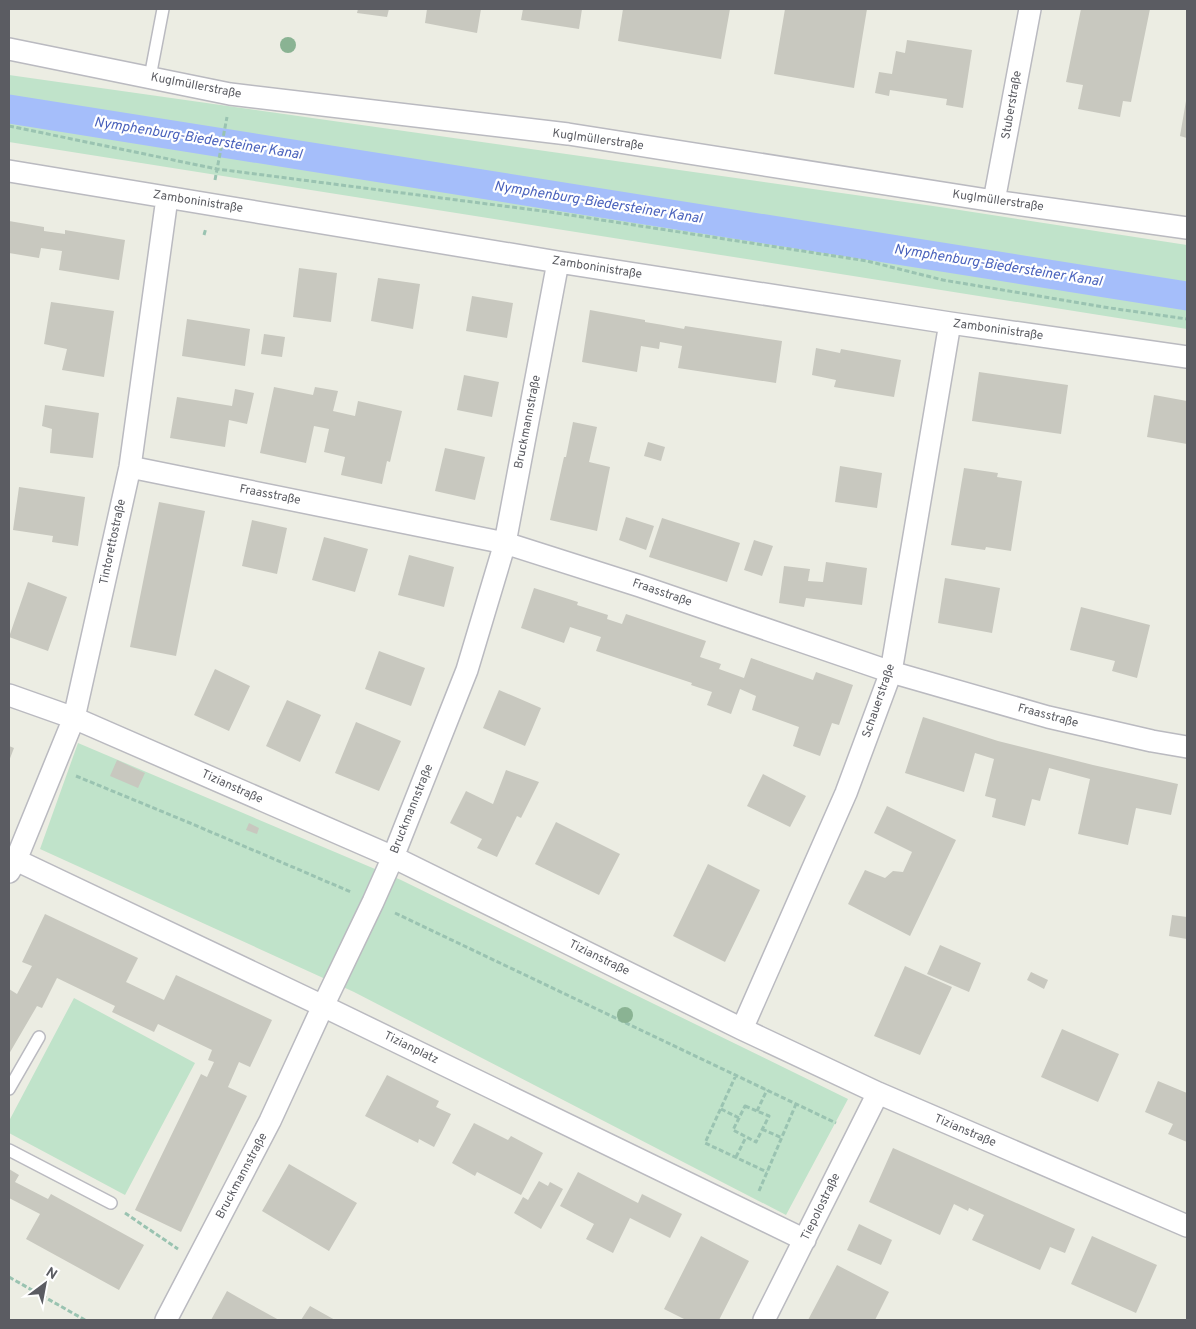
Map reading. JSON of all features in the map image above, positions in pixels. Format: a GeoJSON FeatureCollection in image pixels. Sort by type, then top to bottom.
{"type":"FeatureCollection","features":[{"type":"Feature","properties":{"kind":"street","name":"Stuberstraße"},"geometry":{"type":"LineString","coordinates":[[994,201],[1030,9]]}},
{"type":"Feature","properties":{"kind":"street","name":"Kuglmüllerstraße"},"geometry":{"type":"LineString","coordinates":[[9,49],[230,94],[568,134],[994,201],[1187,228]]}},
{"type":"Feature","properties":{"kind":"street","name":"Zamboninistraße"},"geometry":{"type":"LineString","coordinates":[[9,171],[558,262],[950,323],[1187,357]]}},
{"type":"Feature","properties":{"kind":"street","name":"Tintorettostraße"},"geometry":{"type":"LineString","coordinates":[[12,866],[74,718],[130,467],[167,198]]}},
{"type":"Feature","properties":{"kind":"street","name":"Bruckmannstraße"},"geometry":{"type":"LineString","coordinates":[[166,1320],[270,1121],[373,902],[467,670],[505,542],[558,262]]}},
{"type":"Feature","properties":{"kind":"street","name":"Schauerstraße"},"geometry":{"type":"LineString","coordinates":[[742,1028],[846,793],[891,672],[950,323]]}},
{"type":"Feature","properties":{"kind":"street","name":"Fraasstraße"},"geometry":{"type":"LineString","coordinates":[[130,467],[505,542],[891,672],[1048,717],[1152,741],[1187,747]]}},
{"type":"Feature","properties":{"kind":"street","name":"Tizianstraße"},"geometry":{"type":"LineString","coordinates":[[9,695],[74,718],[392,857],[878,1093],[1187,1226]]}},
{"type":"Feature","properties":{"kind":"street","name":"Tizianplatz"},"geometry":{"type":"LineString","coordinates":[[12,866],[323,1006],[804,1240]]}},
{"type":"Feature","properties":{"kind":"street","name":"Tiepolostraße"},"geometry":{"type":"LineString","coordinates":[[764,1320],[878,1093]]}},
{"type":"Feature","properties":{"kind":"lane"},"geometry":{"type":"LineString","coordinates":[[150,77],[163,9]]}},
{"type":"Feature","properties":{"kind":"lane"},"geometry":{"type":"LineString","coordinates":[[9,1089],[38,1037]]}},
{"type":"Feature","properties":{"kind":"lane"},"geometry":{"type":"LineString","coordinates":[[9,1150],[111,1203]]}},
{"type":"Feature","properties":{"kind":"path"},"geometry":{"type":"LineString","coordinates":[[219,161],[226,120]]}},
{"type":"Feature","properties":{"kind":"path"},"geometry":{"type":"LineString","coordinates":[[9,126],[217,169],[550,212],[857,259],[943,280],[1187,319]]}},
{"type":"Feature","properties":{"kind":"path"},"geometry":{"type":"LineString","coordinates":[[54,767],[373,902],[858,1134]]}},
{"type":"Feature","properties":{"kind":"path"},"geometry":{"type":"LineString","coordinates":[[736,1076],[705,1143],[767,1172]]}},
{"type":"Feature","properties":{"kind":"path"},"geometry":{"type":"LineString","coordinates":[[757,1111],[767,1090]]}},
{"type":"Feature","properties":{"kind":"path"},"geometry":{"type":"LineString","coordinates":[[749,1213],[796,1104]]}},
{"type":"Feature","properties":{"kind":"path"},"geometry":{"type":"LineString","coordinates":[[745,1106],[769,1116],[756,1142],[733,1130],[740,1118],[745,1106]]}},
{"type":"Feature","properties":{"kind":"path"},"geometry":{"type":"LineString","coordinates":[[721,1109],[740,1118]]}},
{"type":"Feature","properties":{"kind":"path"},"geometry":{"type":"LineString","coordinates":[[762,1129],[782,1138]]}},
{"type":"Feature","properties":{"kind":"path"},"geometry":{"type":"LineString","coordinates":[[736,1157],[746,1137]]}},
{"type":"Feature","properties":{"kind":"path"},"geometry":{"type":"LineString","coordinates":[[111,1203],[197,1262]]}},
{"type":"Feature","properties":{"kind":"path"},"geometry":{"type":"LineString","coordinates":[[9,1277],[85,1320]]}},
{"type":"Feature","properties":{"kind":"green space"},"geometry":{"type":"Polygon","coordinates":[[[9,75],[940,207],[1187,245],[1187,329],[9,142],[9,75]]]}},
{"type":"Feature","properties":{"kind":"green space"},"geometry":{"type":"Polygon","coordinates":[[[78,743],[401,880],[848,1099],[786,1215],[354,992],[40,849],[78,743]]]}},
{"type":"Feature","properties":{"kind":"green space"},"geometry":{"type":"Polygon","coordinates":[[[74,998],[195,1063],[125,1195],[9,1133],[9,1121],[74,998]]]}},
{"type":"Feature","properties":{"kind":"building"},"geometry":{"type":"Polygon","coordinates":[[[358,9],[389,9],[387,17],[357,13],[358,9]]]}},
{"type":"Feature","properties":{"kind":"building"},"geometry":{"type":"Polygon","coordinates":[[[427,9],[481,9],[477,33],[425,23],[427,9]]]}},
{"type":"Feature","properties":{"kind":"building"},"geometry":{"type":"Polygon","coordinates":[[[523,9],[582,9],[579,29],[521,20],[523,9]]]}},
{"type":"Feature","properties":{"kind":"building"},"geometry":{"type":"Polygon","coordinates":[[[623,9],[730,9],[721,59],[618,41],[623,9]]]}},
{"type":"Feature","properties":{"kind":"building"},"geometry":{"type":"Polygon","coordinates":[[[785,9],[867,9],[854,88],[774,74],[785,9]]]}},
{"type":"Feature","properties":{"kind":"building"},"geometry":{"type":"Polygon","coordinates":[[[1081,9],[1150,9],[1131,102],[1123,101],[1120,117],[1078,109],[1083,85],[1066,82],[1081,9]]]}},
{"type":"Feature","properties":{"kind":"building"},"geometry":{"type":"Polygon","coordinates":[[[907,40],[972,50],[963,108],[946,105],[947,99],[890,90],[889,96],[875,93],[879,72],[892,74],[896,51],[905,53],[907,40]]]}},
{"type":"Feature","properties":{"kind":"building"},"geometry":{"type":"Polygon","coordinates":[[[1187,102],[1187,138],[1180,136],[1187,102]]]}},
{"type":"Feature","properties":{"kind":"building"},"geometry":{"type":"Polygon","coordinates":[[[9,221],[44,227],[44,231],[65,234],[65,230],[125,240],[119,280],[59,270],[62,251],[41,248],[39,258],[9,253],[9,221]]]}},
{"type":"Feature","properties":{"kind":"building"},"geometry":{"type":"Polygon","coordinates":[[[299,268],[337,273],[331,322],[293,317],[299,268]]]}},
{"type":"Feature","properties":{"kind":"building"},"geometry":{"type":"Polygon","coordinates":[[[378,278],[420,284],[413,329],[371,321],[378,278]]]}},
{"type":"Feature","properties":{"kind":"building"},"geometry":{"type":"Polygon","coordinates":[[[472,296],[513,303],[507,338],[466,331],[472,296]]]}},
{"type":"Feature","properties":{"kind":"building"},"geometry":{"type":"Polygon","coordinates":[[[51,302],[114,311],[104,377],[62,370],[67,349],[44,344],[51,302]]]}},
{"type":"Feature","properties":{"kind":"building"},"geometry":{"type":"Polygon","coordinates":[[[590,310],[684,329],[685,326],[782,341],[776,383],[678,368],[682,346],[660,342],[659,349],[641,346],[637,372],[582,362],[590,310]]]}},
{"type":"Feature","properties":{"kind":"building"},"geometry":{"type":"Polygon","coordinates":[[[187,319],[250,329],[245,366],[182,356],[187,319]]]}},
{"type":"Feature","properties":{"kind":"building"},"geometry":{"type":"Polygon","coordinates":[[[264,334],[285,337],[282,357],[261,354],[264,334]]]}},
{"type":"Feature","properties":{"kind":"building"},"geometry":{"type":"Polygon","coordinates":[[[816,348],[840,353],[841,349],[901,360],[894,397],[834,387],[836,380],[812,375],[816,348]]]}},
{"type":"Feature","properties":{"kind":"building"},"geometry":{"type":"Polygon","coordinates":[[[979,372],[1068,385],[1061,434],[972,421],[979,372]]]}},
{"type":"Feature","properties":{"kind":"building"},"geometry":{"type":"Polygon","coordinates":[[[464,375],[499,382],[492,417],[457,410],[464,375]]]}},
{"type":"Feature","properties":{"kind":"building"},"geometry":{"type":"Polygon","coordinates":[[[274,387],[313,395],[315,387],[338,391],[333,411],[355,416],[358,401],[402,411],[390,462],[387,461],[382,484],[341,475],[345,457],[324,452],[329,429],[314,426],[306,463],[260,453],[274,387]]]}},
{"type":"Feature","properties":{"kind":"building"},"geometry":{"type":"Polygon","coordinates":[[[235,389],[254,393],[247,424],[229,420],[225,447],[170,438],[177,397],[232,406],[235,389]]]}},
{"type":"Feature","properties":{"kind":"building"},"geometry":{"type":"Polygon","coordinates":[[[1154,395],[1187,401],[1187,444],[1147,437],[1154,395]]]}},
{"type":"Feature","properties":{"kind":"building"},"geometry":{"type":"Polygon","coordinates":[[[45,405],[99,413],[93,458],[50,453],[52,429],[42,426],[45,405]]]}},
{"type":"Feature","properties":{"kind":"building"},"geometry":{"type":"Polygon","coordinates":[[[573,422],[597,427],[589,462],[610,467],[597,531],[550,520],[573,422]]]}},
{"type":"Feature","properties":{"kind":"building"},"geometry":{"type":"Polygon","coordinates":[[[648,442],[665,447],[661,461],[644,456],[648,442]]]}},
{"type":"Feature","properties":{"kind":"building"},"geometry":{"type":"Polygon","coordinates":[[[445,448],[485,457],[475,500],[435,491],[445,448]]]}},
{"type":"Feature","properties":{"kind":"building"},"geometry":{"type":"Polygon","coordinates":[[[840,466],[882,473],[877,508],[835,502],[840,466]]]}},
{"type":"Feature","properties":{"kind":"building"},"geometry":{"type":"Polygon","coordinates":[[[964,468],[998,473],[997,477],[1022,481],[1011,551],[986,547],[985,550],[951,545],[964,468]]]}},
{"type":"Feature","properties":{"kind":"building"},"geometry":{"type":"Polygon","coordinates":[[[19,487],[85,497],[78,546],[52,542],[53,536],[13,530],[19,487]]]}},
{"type":"Feature","properties":{"kind":"building"},"geometry":{"type":"Polygon","coordinates":[[[159,502],[205,511],[176,656],[130,647],[159,502]]]}},
{"type":"Feature","properties":{"kind":"building"},"geometry":{"type":"Polygon","coordinates":[[[626,517],[654,526],[646,550],[619,540],[626,517]]]}},
{"type":"Feature","properties":{"kind":"building"},"geometry":{"type":"Polygon","coordinates":[[[662,518],[740,543],[727,582],[649,557],[662,518]]]}},
{"type":"Feature","properties":{"kind":"building"},"geometry":{"type":"Polygon","coordinates":[[[252,520],[287,528],[277,574],[242,566],[252,520]]]}},
{"type":"Feature","properties":{"kind":"building"},"geometry":{"type":"Polygon","coordinates":[[[324,537],[368,549],[355,592],[312,580],[324,537]]]}},
{"type":"Feature","properties":{"kind":"building"},"geometry":{"type":"Polygon","coordinates":[[[754,540],[773,546],[762,576],[744,570],[754,540]]]}},
{"type":"Feature","properties":{"kind":"building"},"geometry":{"type":"Polygon","coordinates":[[[409,555],[454,567],[444,607],[398,595],[409,555]]]}},
{"type":"Feature","properties":{"kind":"building"},"geometry":{"type":"Polygon","coordinates":[[[826,562],[867,568],[862,605],[806,598],[804,607],[779,603],[784,566],[810,569],[808,581],[823,582],[826,562]]]}},
{"type":"Feature","properties":{"kind":"building"},"geometry":{"type":"Polygon","coordinates":[[[945,578],[1000,588],[992,633],[938,623],[945,578]]]}},
{"type":"Feature","properties":{"kind":"building"},"geometry":{"type":"Polygon","coordinates":[[[28,582],[67,597],[48,651],[9,637],[28,582]]]}},
{"type":"Feature","properties":{"kind":"building"},"geometry":{"type":"Polygon","coordinates":[[[534,588],[578,602],[577,605],[608,615],[607,619],[622,624],[626,614],[706,641],[700,657],[721,664],[719,669],[744,678],[751,658],[813,680],[816,672],[853,685],[839,725],[832,723],[820,756],[793,746],[799,727],[752,710],[756,696],[740,689],[731,714],[707,705],[712,692],[691,685],[692,683],[596,651],[601,637],[570,627],[564,643],[521,628],[534,588]]]}},
{"type":"Feature","properties":{"kind":"building"},"geometry":{"type":"Polygon","coordinates":[[[1081,607],[1150,625],[1137,678],[1112,671],[1115,661],[1070,650],[1081,607]]]}},
{"type":"Feature","properties":{"kind":"building"},"geometry":{"type":"Polygon","coordinates":[[[379,651],[425,668],[411,706],[365,689],[379,651]]]}},
{"type":"Feature","properties":{"kind":"building"},"geometry":{"type":"Polygon","coordinates":[[[215,669],[250,686],[229,731],[194,715],[215,669]]]}},
{"type":"Feature","properties":{"kind":"building"},"geometry":{"type":"Polygon","coordinates":[[[499,690],[541,708],[525,746],[483,728],[499,690]]]}},
{"type":"Feature","properties":{"kind":"building"},"geometry":{"type":"Polygon","coordinates":[[[287,700],[321,715],[300,762],[266,746],[287,700]]]}},
{"type":"Feature","properties":{"kind":"building"},"geometry":{"type":"Polygon","coordinates":[[[923,717],[998,741],[1178,784],[1171,815],[1136,808],[1128,845],[1078,834],[1090,779],[1049,768],[1040,801],[1032,799],[1025,826],[992,817],[996,799],[985,796],[994,759],[975,753],[964,792],[905,773],[923,717]]]}},
{"type":"Feature","properties":{"kind":"building"},"geometry":{"type":"Polygon","coordinates":[[[356,722],[401,741],[379,791],[335,773],[356,722]]]}},
{"type":"Feature","properties":{"kind":"building"},"geometry":{"type":"Polygon","coordinates":[[[9,746],[14,748],[9,761],[9,746]]]}},
{"type":"Feature","properties":{"kind":"building"},"geometry":{"type":"Polygon","coordinates":[[[117,760],[145,773],[138,788],[110,776],[117,760]]]}},
{"type":"Feature","properties":{"kind":"building"},"geometry":{"type":"Polygon","coordinates":[[[506,770],[539,782],[521,818],[517,816],[497,857],[477,848],[482,839],[450,823],[466,791],[493,804],[506,770]]]}},
{"type":"Feature","properties":{"kind":"building"},"geometry":{"type":"Polygon","coordinates":[[[763,774],[806,796],[790,827],[747,806],[763,774]]]}},
{"type":"Feature","properties":{"kind":"building"},"geometry":{"type":"Polygon","coordinates":[[[887,806],[956,840],[910,936],[848,904],[865,870],[885,878],[893,871],[903,872],[912,852],[874,833],[887,806]]]}},
{"type":"Feature","properties":{"kind":"building"},"geometry":{"type":"Polygon","coordinates":[[[556,822],[620,854],[599,895],[535,864],[556,822]]]}},
{"type":"Feature","properties":{"kind":"building"},"geometry":{"type":"Polygon","coordinates":[[[249,823],[259,828],[257,834],[246,830],[249,823]]]}},
{"type":"Feature","properties":{"kind":"building"},"geometry":{"type":"Polygon","coordinates":[[[708,864],[760,890],[725,962],[673,936],[708,864]]]}},
{"type":"Feature","properties":{"kind":"building"},"geometry":{"type":"Polygon","coordinates":[[[45,914],[138,958],[126,982],[164,1000],[176,975],[272,1020],[250,1067],[239,1062],[228,1087],[247,1096],[181,1232],[135,1210],[201,1074],[207,1077],[214,1062],[208,1060],[212,1050],[158,1024],[154,1032],[112,1012],[115,1006],[57,978],[42,1008],[37,1006],[9,1054],[9,989],[17,994],[32,966],[22,962],[45,914]]]}},
{"type":"Feature","properties":{"kind":"building"},"geometry":{"type":"Polygon","coordinates":[[[1172,915],[1187,917],[1187,939],[1169,936],[1172,915]]]}},
{"type":"Feature","properties":{"kind":"building"},"geometry":{"type":"Polygon","coordinates":[[[940,945],[981,963],[969,992],[927,974],[940,945]]]}},
{"type":"Feature","properties":{"kind":"building"},"geometry":{"type":"Polygon","coordinates":[[[905,966],[952,987],[920,1055],[874,1036],[905,966]]]}},
{"type":"Feature","properties":{"kind":"building"},"geometry":{"type":"Polygon","coordinates":[[[1031,972],[1048,980],[1044,989],[1027,980],[1031,972]]]}},
{"type":"Feature","properties":{"kind":"building"},"geometry":{"type":"Polygon","coordinates":[[[1062,1029],[1119,1054],[1098,1102],[1041,1077],[1062,1029]]]}},
{"type":"Feature","properties":{"kind":"building"},"geometry":{"type":"Polygon","coordinates":[[[387,1075],[439,1101],[436,1107],[451,1114],[434,1147],[419,1139],[418,1143],[365,1116],[387,1075]]]}},
{"type":"Feature","properties":{"kind":"building"},"geometry":{"type":"Polygon","coordinates":[[[1158,1081],[1187,1093],[1187,1142],[1168,1134],[1173,1124],[1145,1112],[1158,1081]]]}},
{"type":"Feature","properties":{"kind":"building"},"geometry":{"type":"Polygon","coordinates":[[[474,1123],[508,1140],[511,1136],[543,1153],[521,1195],[477,1172],[475,1176],[452,1163],[474,1123]]]}},
{"type":"Feature","properties":{"kind":"building"},"geometry":{"type":"Polygon","coordinates":[[[893,1148],[1075,1229],[1065,1253],[1050,1247],[1040,1270],[972,1240],[984,1215],[969,1208],[968,1211],[954,1204],[940,1235],[869,1202],[893,1148]]]}},
{"type":"Feature","properties":{"kind":"building"},"geometry":{"type":"Polygon","coordinates":[[[289,1164],[357,1203],[329,1251],[262,1211],[289,1164]]]}},
{"type":"Feature","properties":{"kind":"building"},"geometry":{"type":"Polygon","coordinates":[[[9,1169],[19,1175],[15,1182],[48,1199],[51,1194],[144,1245],[119,1290],[26,1239],[40,1214],[9,1198],[9,1169]]]}},
{"type":"Feature","properties":{"kind":"building"},"geometry":{"type":"Polygon","coordinates":[[[578,1172],[638,1203],[642,1194],[682,1214],[670,1238],[630,1218],[613,1253],[586,1239],[594,1224],[560,1206],[578,1172]]]}},
{"type":"Feature","properties":{"kind":"building"},"geometry":{"type":"Polygon","coordinates":[[[539,1181],[548,1186],[550,1182],[563,1189],[541,1229],[514,1213],[523,1197],[528,1200],[539,1181]]]}},
{"type":"Feature","properties":{"kind":"building"},"geometry":{"type":"Polygon","coordinates":[[[859,1224],[892,1240],[881,1265],[847,1250],[859,1224]]]}},
{"type":"Feature","properties":{"kind":"building"},"geometry":{"type":"Polygon","coordinates":[[[701,1236],[749,1261],[719,1320],[686,1320],[664,1309],[701,1236]]]}},
{"type":"Feature","properties":{"kind":"building"},"geometry":{"type":"Polygon","coordinates":[[[1092,1236],[1157,1265],[1136,1313],[1071,1284],[1092,1236]]]}},
{"type":"Feature","properties":{"kind":"building"},"geometry":{"type":"Polygon","coordinates":[[[837,1265],[889,1292],[875,1320],[808,1320],[837,1265]]]}},
{"type":"Feature","properties":{"kind":"building"},"geometry":{"type":"Polygon","coordinates":[[[227,1291],[250,1304],[279,1320],[211,1320],[227,1291]]]}},
{"type":"Feature","properties":{"kind":"building"},"geometry":{"type":"Polygon","coordinates":[[[310,1306],[335,1320],[301,1320],[310,1306]]]}},
{"type":"Feature","properties":{"kind":"waterway","name":"Nymphenburg-Biedersteiner Kanal"},"geometry":{"type":"LineString","coordinates":[[9,109],[1187,296]]}}]}
